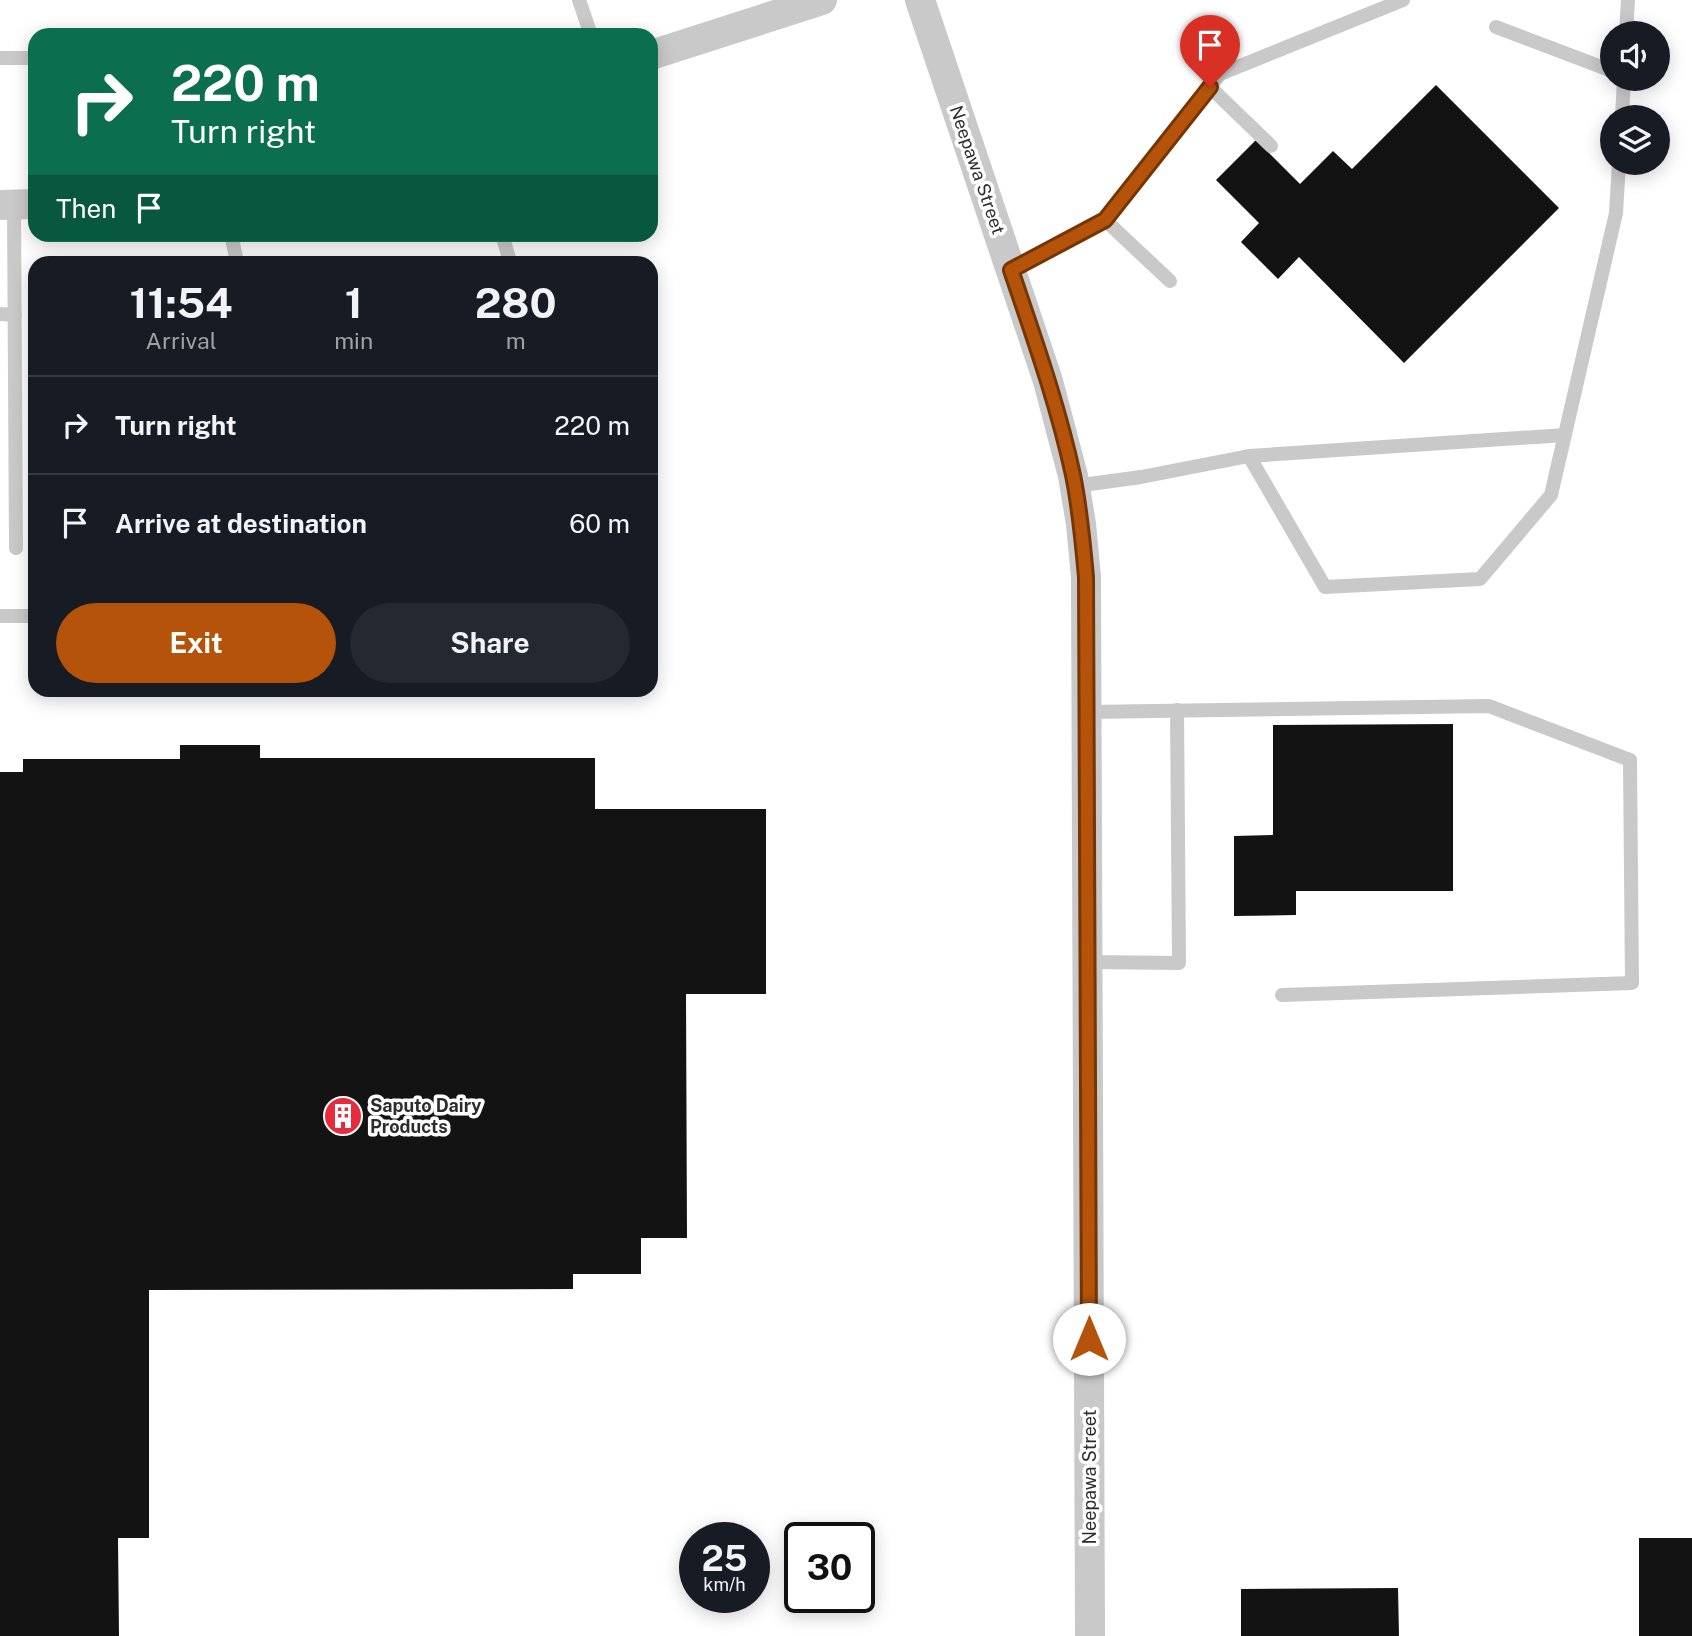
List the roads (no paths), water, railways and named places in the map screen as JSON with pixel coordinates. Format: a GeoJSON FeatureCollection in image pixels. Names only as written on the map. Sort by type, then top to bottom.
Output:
{"type":"FeatureCollection","features":[{"type":"Feature","properties":{"kind":"street"},"geometry":{"type":"LineString","coordinates":[[658,53],[822,0]]}},
{"type":"Feature","properties":{"kind":"street","name":"Neepawa Street"},"geometry":{"type":"LineString","coordinates":[[920,0],[1048,381],[1075,486],[1086,577],[1090,1636]]}},
{"type":"Feature","properties":{"kind":"lane"},"geometry":{"type":"LineString","coordinates":[[579,0],[589,28]]}},
{"type":"Feature","properties":{"kind":"lane"},"geometry":{"type":"LineString","coordinates":[[1011,270],[1105,220],[1220,75],[1404,0]]}},
{"type":"Feature","properties":{"kind":"lane"},"geometry":{"type":"LineString","coordinates":[[1627,21],[1628,0]]}},
{"type":"Feature","properties":{"kind":"lane"},"geometry":{"type":"LineString","coordinates":[[1496,27],[1600,66]]}},
{"type":"Feature","properties":{"kind":"lane"},"geometry":{"type":"LineString","coordinates":[[0,58],[28,58]]}},
{"type":"Feature","properties":{"kind":"lane"},"geometry":{"type":"LineString","coordinates":[[1210,87],[1270,146]]}},
{"type":"Feature","properties":{"kind":"lane"},"geometry":{"type":"LineString","coordinates":[[1249,456],[1325,587],[1480,579],[1551,495],[1616,213],[1618,175]]}},
{"type":"Feature","properties":{"kind":"lane"},"geometry":{"type":"LineString","coordinates":[[16,204],[7,314],[16,548]]}},
{"type":"Feature","properties":{"kind":"lane"},"geometry":{"type":"LineString","coordinates":[[1105,220],[1170,281]]}},
{"type":"Feature","properties":{"kind":"lane"},"geometry":{"type":"LineString","coordinates":[[1075,486],[1141,477],[1249,456],[1565,435]]}},
{"type":"Feature","properties":{"kind":"lane"},"geometry":{"type":"LineString","coordinates":[[0,616],[28,616]]}},
{"type":"Feature","properties":{"kind":"lane"},"geometry":{"type":"LineString","coordinates":[[1087,712],[1489,706],[1630,760],[1632,983],[1282,995]]}},
{"type":"Feature","properties":{"kind":"lane"},"geometry":{"type":"LineString","coordinates":[[1088,962],[1179,963],[1177,710]]}},
{"type":"Feature","properties":{"kind":"place","name":"Saputo Dairy Products"},"geometry":{"type":"Point","coordinates":[343,1116]}}]}
